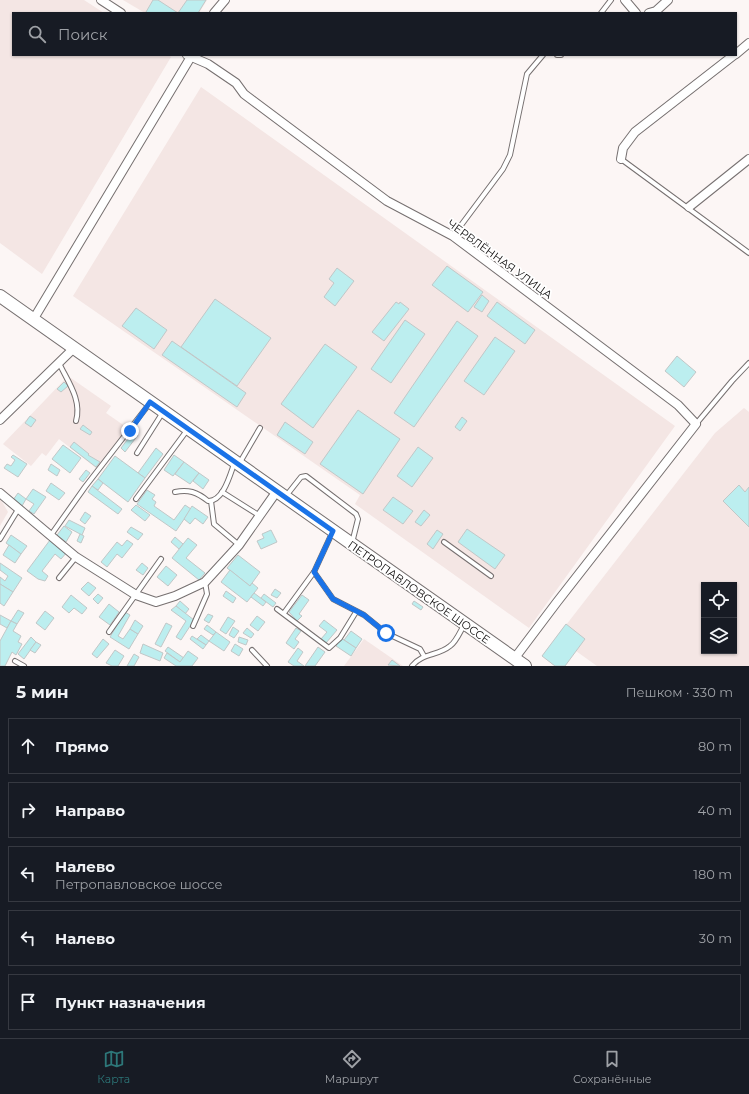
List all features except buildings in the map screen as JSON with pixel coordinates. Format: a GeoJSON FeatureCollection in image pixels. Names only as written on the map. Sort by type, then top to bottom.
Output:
{"type":"FeatureCollection","features":[{"type":"Feature","properties":{"kind":"main road","name":"ПЕТРОПАВЛОВСКОЕ ШОССЕ"},"geometry":{"type":"LineString","coordinates":[[0,296],[525,666]]}},
{"type":"Feature","properties":{"kind":"street"},"geometry":{"type":"LineString","coordinates":[[101,0],[119,12]]}},
{"type":"Feature","properties":{"kind":"street"},"geometry":{"type":"LineString","coordinates":[[215,12],[225,0]]}},
{"type":"Feature","properties":{"kind":"street"},"geometry":{"type":"LineString","coordinates":[[625,0],[635,12]]}},
{"type":"Feature","properties":{"kind":"street"},"geometry":{"type":"LineString","coordinates":[[652,12],[656,11],[668,0]]}},
{"type":"Feature","properties":{"kind":"street"},"geometry":{"type":"LineString","coordinates":[[737,52],[749,43]]}},
{"type":"Feature","properties":{"kind":"street"},"geometry":{"type":"LineString","coordinates":[[33,320],[190,56]]}},
{"type":"Feature","properties":{"kind":"street","name":"ЧЕРВЛЁННАЯ УЛИЦА"},"geometry":{"type":"LineString","coordinates":[[190,56],[208,64],[236,83],[244,94],[387,201],[453,236],[678,405],[696,424]]}},
{"type":"Feature","properties":{"kind":"street"},"geometry":{"type":"LineString","coordinates":[[621,159],[623,148],[635,132],[732,56]]}},
{"type":"Feature","properties":{"kind":"street"},"geometry":{"type":"LineString","coordinates":[[689,207],[749,159]]}},
{"type":"Feature","properties":{"kind":"street"},"geometry":{"type":"LineString","coordinates":[[0,420],[73,348]]}},
{"type":"Feature","properties":{"kind":"street"},"geometry":{"type":"LineString","coordinates":[[514,659],[556,602],[696,424]]}},
{"type":"Feature","properties":{"kind":"street"},"geometry":{"type":"LineString","coordinates":[[0,493],[76,557],[136,595],[156,602],[176,596],[205,582],[239,545],[260,516],[281,494]]}},
{"type":"Feature","properties":{"kind":"lane"},"geometry":{"type":"LineString","coordinates":[[601,12],[611,0]]}},
{"type":"Feature","properties":{"kind":"lane"},"geometry":{"type":"LineString","coordinates":[[453,236],[503,170],[510,155],[527,74],[542,56]]}},
{"type":"Feature","properties":{"kind":"lane"},"geometry":{"type":"LineString","coordinates":[[621,159],[689,207],[749,253]]}},
{"type":"Feature","properties":{"kind":"lane"},"geometry":{"type":"LineString","coordinates":[[58,363],[74,390],[79,411],[76,421]]}},
{"type":"Feature","properties":{"kind":"lane"},"geometry":{"type":"LineString","coordinates":[[696,424],[749,363]]}},
{"type":"Feature","properties":{"kind":"lane"},"geometry":{"type":"LineString","coordinates":[[51,535],[85,487],[150,402]]}},
{"type":"Feature","properties":{"kind":"lane"},"geometry":{"type":"LineString","coordinates":[[137,453],[163,411]]}},
{"type":"Feature","properties":{"kind":"lane"},"geometry":{"type":"LineString","coordinates":[[211,501],[222,492],[237,463],[260,428]]}},
{"type":"Feature","properties":{"kind":"lane"},"geometry":{"type":"LineString","coordinates":[[136,499],[188,429]]}},
{"type":"Feature","properties":{"kind":"lane"},"geometry":{"type":"LineString","coordinates":[[281,494],[301,477],[306,476],[356,514],[358,520],[352,544]]}},
{"type":"Feature","properties":{"kind":"lane"},"geometry":{"type":"LineString","coordinates":[[175,492],[186,490],[200,494],[211,501]]}},
{"type":"Feature","properties":{"kind":"lane"},"geometry":{"type":"LineString","coordinates":[[222,492],[260,516]]}},
{"type":"Feature","properties":{"kind":"lane"},"geometry":{"type":"LineString","coordinates":[[211,501],[214,524],[239,545]]}},
{"type":"Feature","properties":{"kind":"lane"},"geometry":{"type":"LineString","coordinates":[[0,539],[19,508]]}},
{"type":"Feature","properties":{"kind":"lane"},"geometry":{"type":"LineString","coordinates":[[284,613],[314,572],[333,531]]}},
{"type":"Feature","properties":{"kind":"lane"},"geometry":{"type":"LineString","coordinates":[[444,542],[491,576]]}},
{"type":"Feature","properties":{"kind":"lane"},"geometry":{"type":"LineString","coordinates":[[59,578],[76,557]]}},
{"type":"Feature","properties":{"kind":"lane"},"geometry":{"type":"LineString","coordinates":[[109,632],[161,560]]}},
{"type":"Feature","properties":{"kind":"lane"},"geometry":{"type":"LineString","coordinates":[[314,572],[333,599],[364,615],[386,633],[420,649],[424,656]]}},
{"type":"Feature","properties":{"kind":"lane"},"geometry":{"type":"LineString","coordinates":[[193,626],[207,594],[205,582]]}},
{"type":"Feature","properties":{"kind":"lane"},"geometry":{"type":"LineString","coordinates":[[277,609],[330,648],[340,638],[356,612]]}},
{"type":"Feature","properties":{"kind":"lane"},"geometry":{"type":"LineString","coordinates":[[412,666],[416,661],[424,656],[441,652],[452,646],[465,624]]}},
{"type":"Feature","properties":{"kind":"lane"},"geometry":{"type":"LineString","coordinates":[[252,650],[267,666]]}},
{"type":"Feature","properties":{"kind":"lane"},"geometry":{"type":"LineString","coordinates":[[15,660],[24,666]]}},
{"type":"Feature","properties":{"kind":"shaded area"},"geometry":{"type":"Polygon","coordinates":[[[0,0],[84,0],[102,12],[12,12],[12,56],[171,57],[42,274],[0,243],[0,0]]]}},
{"type":"Feature","properties":{"kind":"shaded area"},"geometry":{"type":"Polygon","coordinates":[[[123,0],[207,0],[200,12],[143,12],[123,0]]]}},
{"type":"Feature","properties":{"kind":"shaded area"},"geometry":{"type":"Polygon","coordinates":[[[201,87],[675,426],[529,628],[355,504],[360,495],[73,296],[201,87]]]}},
{"type":"Feature","properties":{"kind":"shaded area"},"geometry":{"type":"Polygon","coordinates":[[[68,376],[111,406],[106,413],[129,429],[96,468],[59,439],[46,456],[42,453],[31,466],[3,444],[68,376]]]}},
{"type":"Feature","properties":{"kind":"shaded area"},"geometry":{"type":"Polygon","coordinates":[[[744,408],[749,412],[749,666],[597,666],[576,651],[565,666],[555,666],[542,656],[715,433],[744,408]]]}},
{"type":"Feature","properties":{"kind":"shaded area"},"geometry":{"type":"Polygon","coordinates":[[[0,498],[8,512],[0,526],[0,498]]]}},
{"type":"Feature","properties":{"kind":"shaded area"},"geometry":{"type":"Polygon","coordinates":[[[364,639],[403,666],[344,666],[364,639]]]}},
{"type":"Feature","properties":{"kind":"route"},"geometry":{"type":"LineString","coordinates":[[130,431],[150,402],[333,531],[314,572],[333,599],[364,615],[386,633]]}}]}
